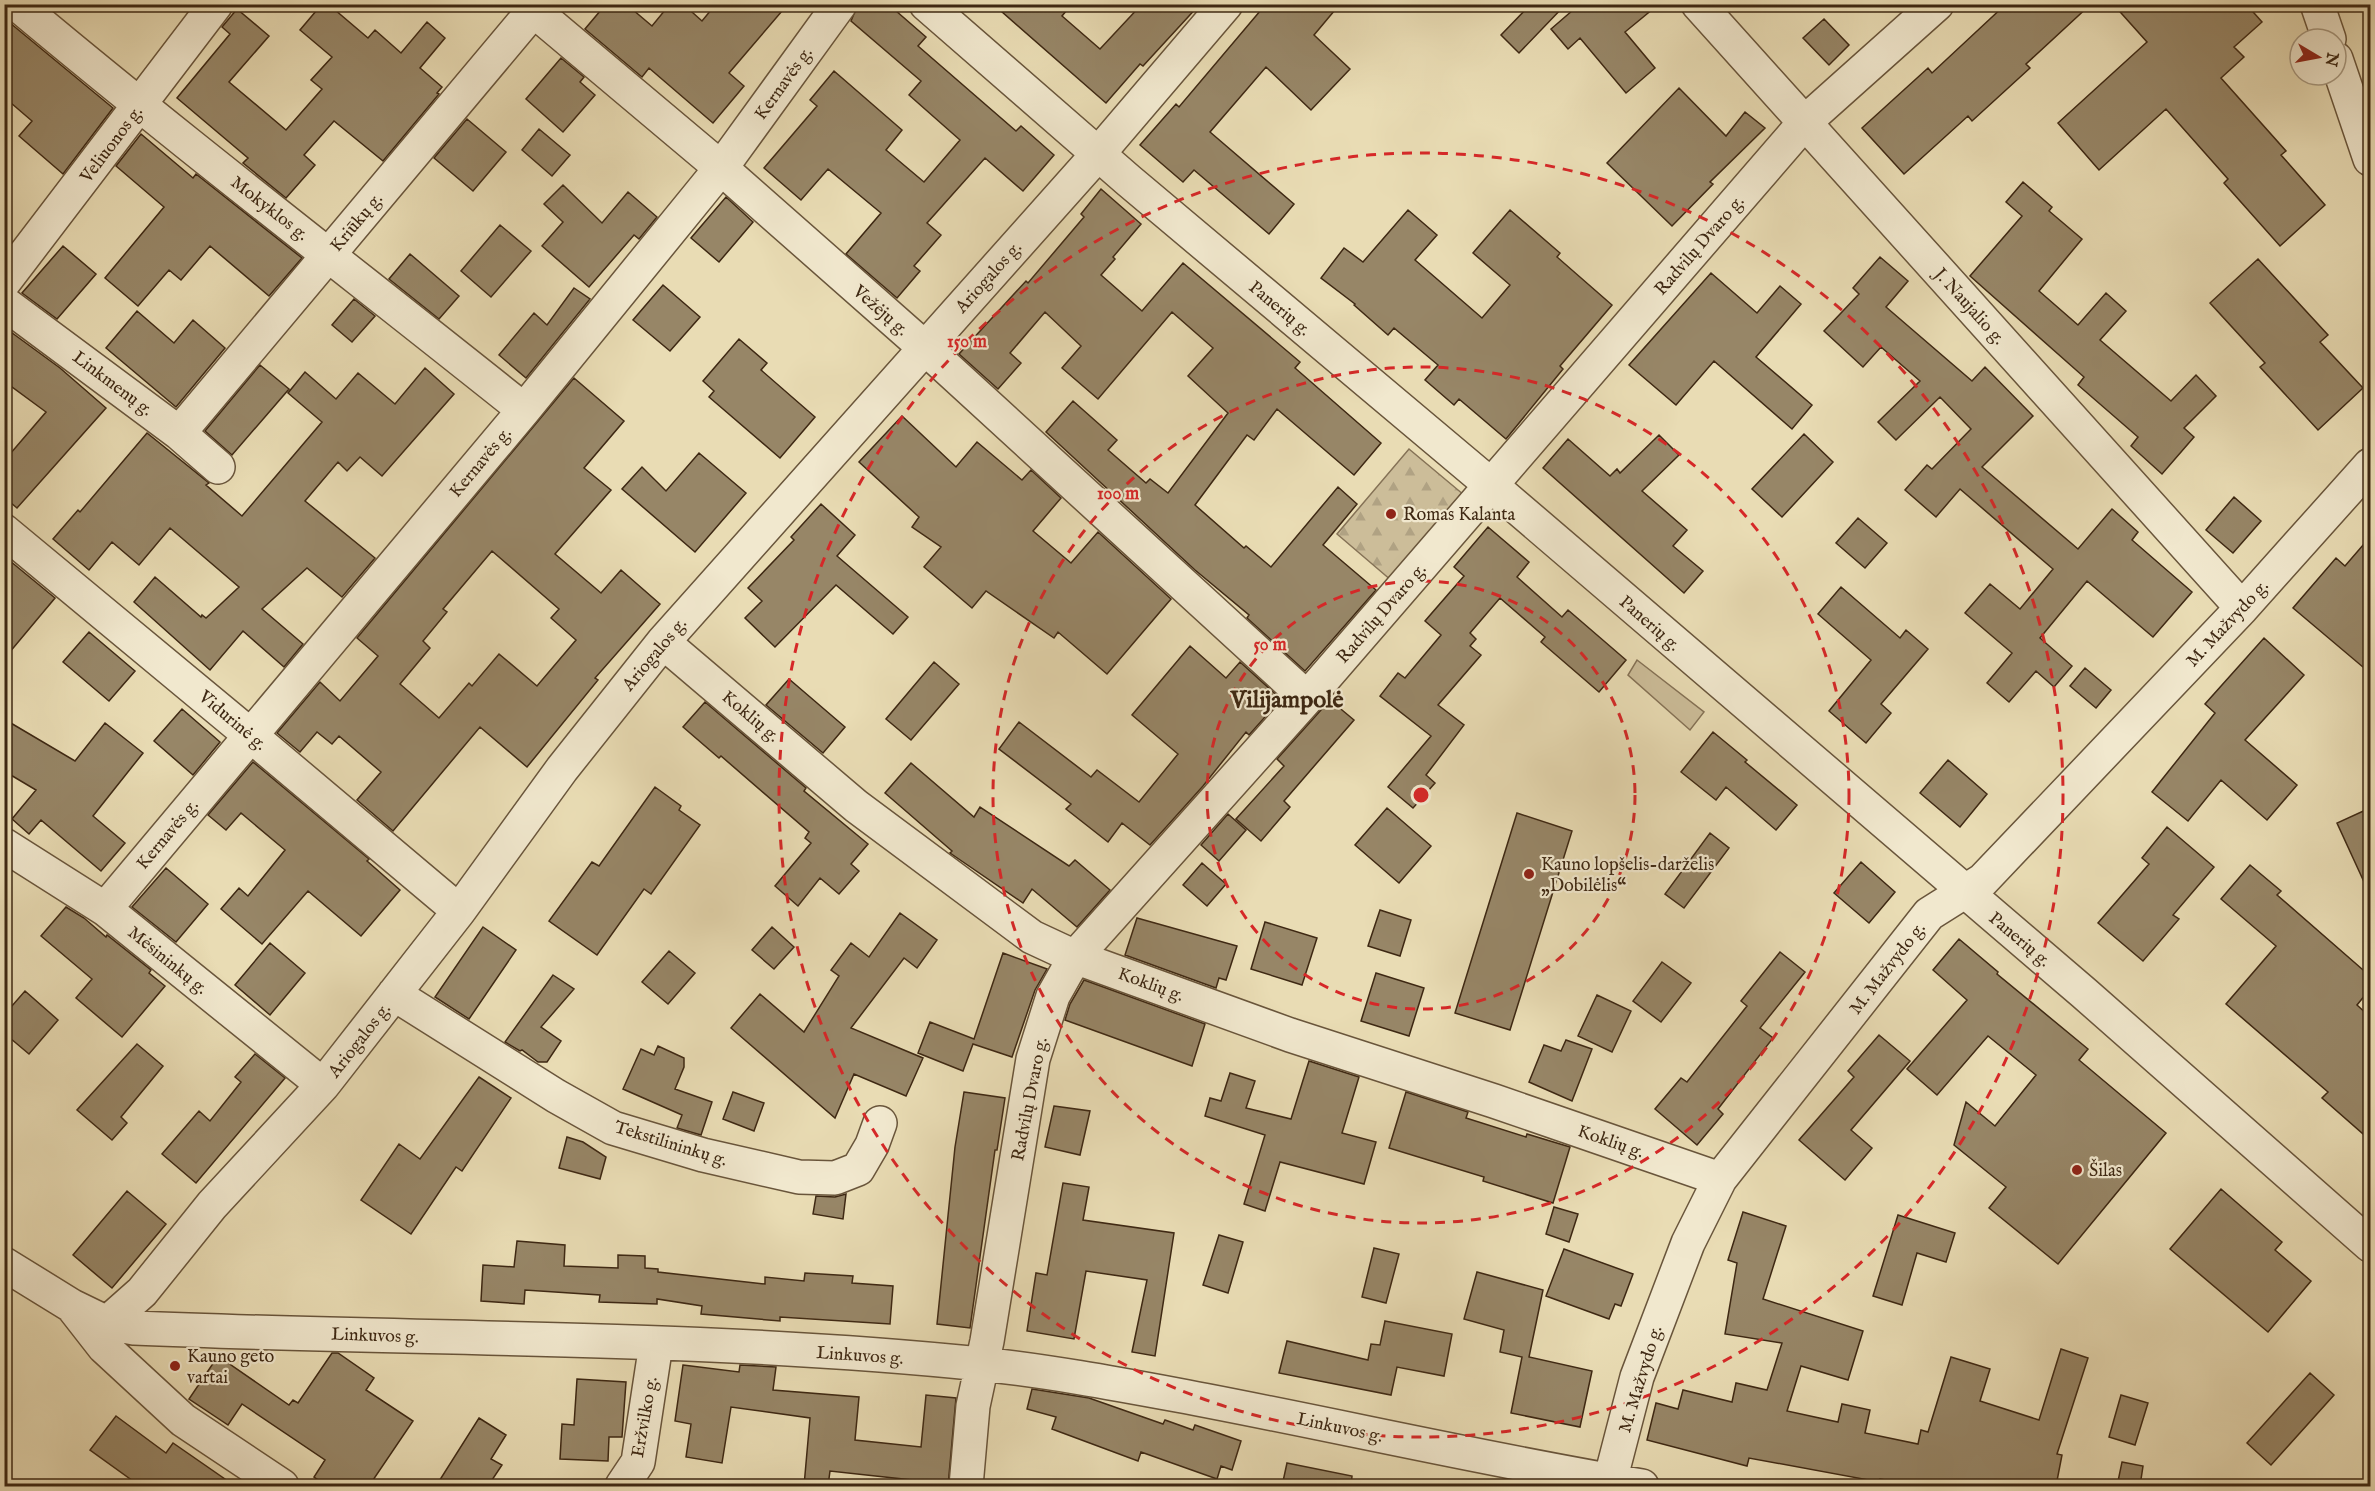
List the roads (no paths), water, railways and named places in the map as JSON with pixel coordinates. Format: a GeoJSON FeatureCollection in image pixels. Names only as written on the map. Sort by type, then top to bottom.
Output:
{"type":"FeatureCollection","features":[{"type":"Feature","properties":{"kind":"street","name":"Mokyklos g."},"geometry":{"type":"LineString","coordinates":[[17,4],[139,106],[524,410]]}},
{"type":"Feature","properties":{"kind":"street","name":"Veliuonos g."},"geometry":{"type":"LineString","coordinates":[[4,282],[216,4]]}},
{"type":"Feature","properties":{"kind":"street","name":"Kernavės g."},"geometry":{"type":"LineString","coordinates":[[105,909],[524,410],[721,168],[840,4]]}},
{"type":"Feature","properties":{"kind":"street","name":"Panerių g."},"geometry":{"type":"LineString","coordinates":[[926,4],[1098,154],[1492,486],[2159,1058],[2370,1245]]}},
{"type":"Feature","properties":{"kind":"street","name":"Ariogalos g."},"geometry":{"type":"LineString","coordinates":[[107,1323],[142,1292],[212,1205],[323,1085],[459,911],[562,769],[663,642],[1098,154],[1226,4]]}},
{"type":"Feature","properties":{"kind":"street","name":"J. Naujalio g."},"geometry":{"type":"LineString","coordinates":[[1698,4],[2242,608]]}},
{"type":"Feature","properties":{"kind":"street","name":"Radvilų Dvaro g."},"geometry":{"type":"LineString","coordinates":[[966,1486],[973,1406],[987,1341],[1033,1059],[1053,996],[1075,957],[1307,698],[1805,122],[1937,4]]}},
{"type":"Feature","properties":{"kind":"street"},"geometry":{"type":"LineString","coordinates":[[2317,4],[2325,27]]}},
{"type":"Feature","properties":{"kind":"street","name":"Vežėjų g."},"geometry":{"type":"LineString","coordinates":[[530,8],[721,168],[925,348],[1307,698]]}},
{"type":"Feature","properties":{"kind":"street","name":"Kriūkų g."},"geometry":{"type":"LineString","coordinates":[[179,433],[530,8]]}},
{"type":"Feature","properties":{"kind":"street"},"geometry":{"type":"LineString","coordinates":[[2346,87],[2370,159]]}},
{"type":"Feature","properties":{"kind":"street","name":"Linkmenų g."},"geometry":{"type":"LineString","coordinates":[[4,303],[179,433],[218,467]]}},
{"type":"Feature","properties":{"kind":"street","name":"M. Mažvydo g."},"geometry":{"type":"LineString","coordinates":[[1610,1481],[1636,1377],[1688,1244],[1720,1179],[1929,914],[1983,880],[2242,608],[2370,465]]}},
{"type":"Feature","properties":{"kind":"street","name":"Vidurinė g."},"geometry":{"type":"LineString","coordinates":[[4,531],[459,911]]}},
{"type":"Feature","properties":{"kind":"street","name":"Koklių g."},"geometry":{"type":"LineString","coordinates":[[663,642],[856,806],[1032,937],[1075,957],[1290,1035],[1494,1101],[1720,1179]]}},
{"type":"Feature","properties":{"kind":"street","name":"Mėsininkų g."},"geometry":{"type":"LineString","coordinates":[[4,845],[105,909],[323,1085]]}},
{"type":"Feature","properties":{"kind":"street","name":"Tekstilininkų g."},"geometry":{"type":"LineString","coordinates":[[394,994],[556,1096],[614,1128],[703,1155],[799,1177],[835,1178],[858,1169],[872,1145],[880,1123]]}},
{"type":"Feature","properties":{"kind":"street"},"geometry":{"type":"LineString","coordinates":[[4,1264],[72,1306],[104,1347],[183,1420],[282,1486]]}},
{"type":"Feature","properties":{"kind":"street","name":"Linkuvos g."},"geometry":{"type":"LineString","coordinates":[[72,1306],[107,1323],[134,1328],[656,1344],[820,1351],[981,1364],[1072,1376],[1268,1412],[1564,1480],[1610,1481],[1642,1486]]}},
{"type":"Feature","properties":{"kind":"street"},"geometry":{"type":"LineString","coordinates":[[146,1388],[146,1368],[161,1329]]}},
{"type":"Feature","properties":{"kind":"street","name":"Eržvilko g."},"geometry":{"type":"LineString","coordinates":[[622,1486],[638,1462],[656,1344]]}},
{"type":"Feature","properties":{"kind":"place","name":"Romas Kalanta"},"geometry":{"type":"Point","coordinates":[1391,514]}},
{"type":"Feature","properties":{"kind":"place","name":"Kauno lopšelis-darželis „Dobilėlis“"},"geometry":{"type":"Point","coordinates":[1529,874]}},
{"type":"Feature","properties":{"kind":"place","name":"Šilas"},"geometry":{"type":"Point","coordinates":[2077,1170]}},
{"type":"Feature","properties":{"kind":"place","name":"Kauno geto vartai"},"geometry":{"type":"Point","coordinates":[175,1366]}},
{"type":"Feature","properties":{"kind":"district","name":"Vilijampolė"},"geometry":{"type":"Point","coordinates":[1287,699]}}]}
